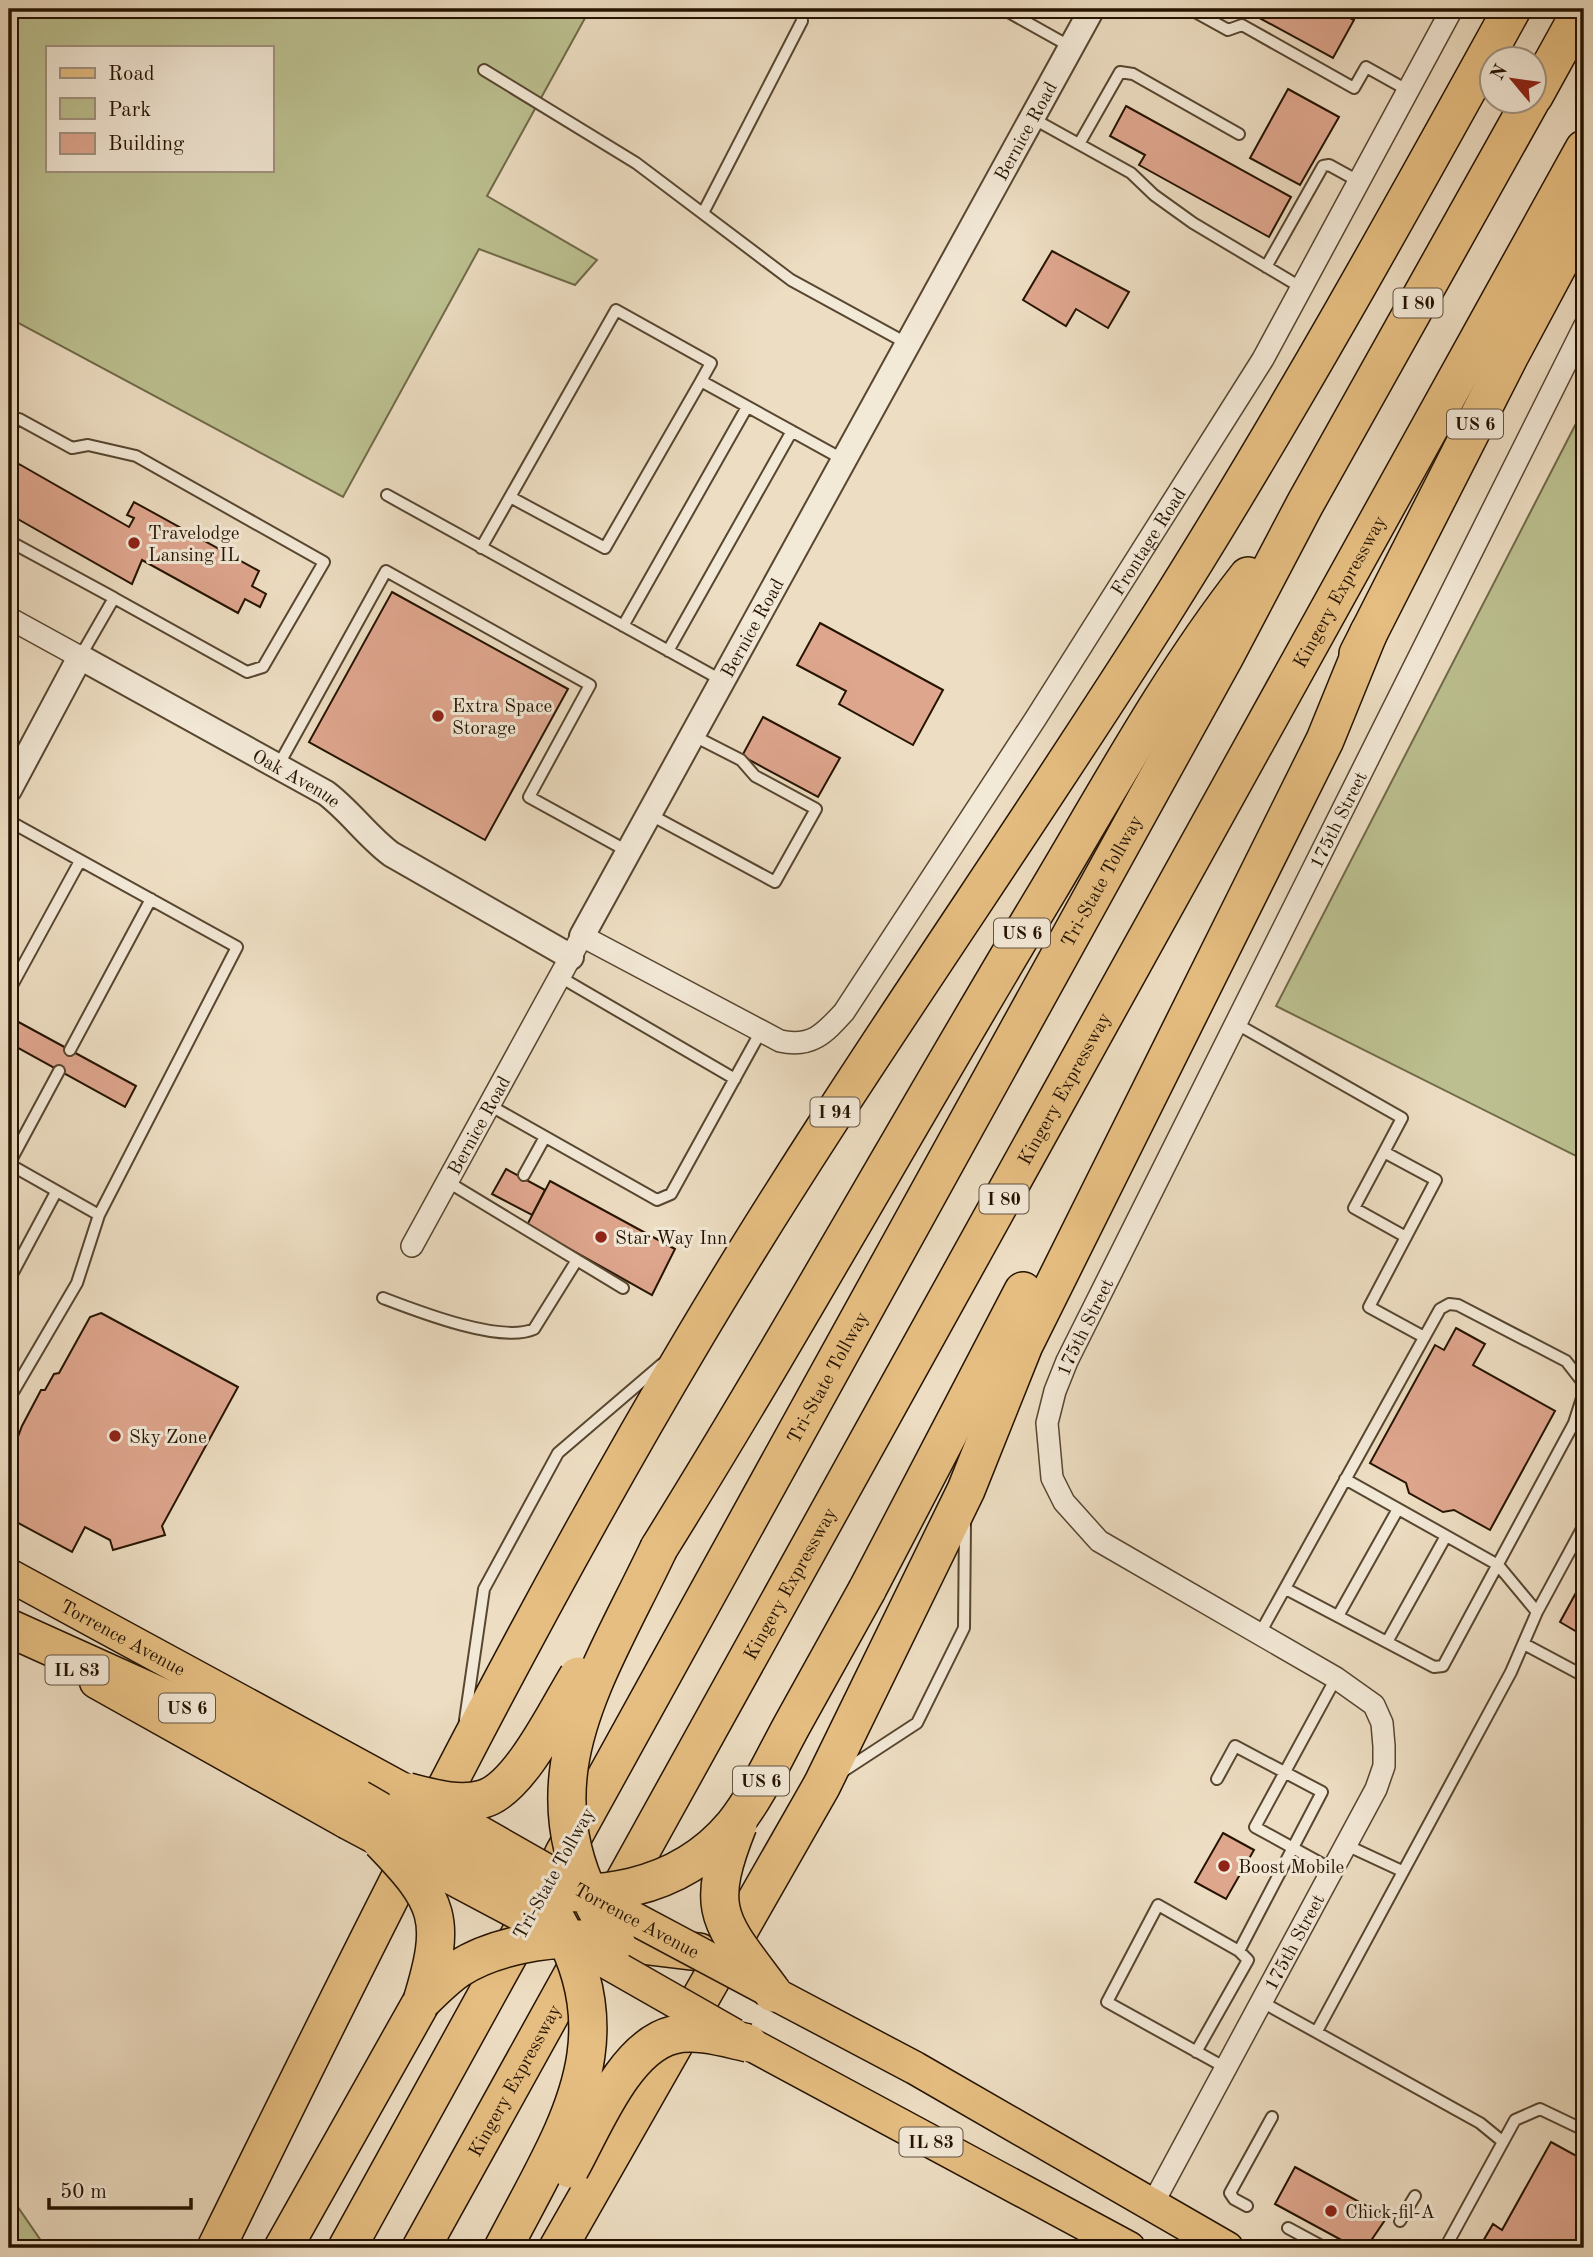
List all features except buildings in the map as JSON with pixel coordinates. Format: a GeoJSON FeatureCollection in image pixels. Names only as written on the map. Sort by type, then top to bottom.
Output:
{"type":"FeatureCollection","features":[{"type":"Feature","properties":{"kind":"highway","name":"I 94"},"geometry":{"type":"LineString","coordinates":[[216,2248],[460,1755],[591,1515],[696,1335],[801,1164],[1066,762],[1216,527],[1371,262],[1512,9]]}},
{"type":"Feature","properties":{"kind":"highway"},"geometry":{"type":"LineString","coordinates":[[1548,71],[1582,9]]}},
{"type":"Feature","properties":{"kind":"highway","name":"I 80"},"geometry":{"type":"LineString","coordinates":[[1305,504],[1522,116]]}},
{"type":"Feature","properties":{"kind":"highway","name":"Kingery Expressway"},"geometry":{"type":"LineString","coordinates":[[421,2248],[1584,149]]}},
{"type":"Feature","properties":{"kind":"highway","name":"US 6"},"geometry":{"type":"LineString","coordinates":[[9,1629],[224,1725],[486,1870],[535,1887],[588,1894],[631,1888],[674,1872],[716,1843],[744,1811],[867,1590],[1584,217]]}},
{"type":"Feature","properties":{"kind":"highway","name":"US 6"},"geometry":{"type":"LineString","coordinates":[[408,1792],[449,1800],[474,1801],[494,1795],[517,1773],[764,1379],[923,1099],[1207,629],[1305,504]]}},
{"type":"Feature","properties":{"kind":"highway","name":"Tri-State Tollway"},"geometry":{"type":"LineString","coordinates":[[347,2248],[1225,656],[1305,504]]}},
{"type":"Feature","properties":{"kind":"highway"},"geometry":{"type":"LineString","coordinates":[[558,2248],[821,1785],[966,1490],[1024,1345],[1325,740],[1369,632]]}},
{"type":"Feature","properties":{"kind":"highway"},"geometry":{"type":"LineString","coordinates":[[659,1548],[581,1712],[568,1762],[568,1822],[576,1860],[588,1894],[616,1942],[671,2000]]}},
{"type":"Feature","properties":{"kind":"highway"},"geometry":{"type":"LineString","coordinates":[[744,1811],[722,1867],[718,1906],[728,1933],[773,1993]]}},
{"type":"Feature","properties":{"kind":"highway"},"geometry":{"type":"LineString","coordinates":[[463,1820],[513,1863],[535,1887],[566,1939],[585,1996],[588,2030],[586,2070],[578,2099],[561,2138],[503,2248]]}},
{"type":"Feature","properties":{"kind":"highway"},"geometry":{"type":"LineString","coordinates":[[286,2243],[422,2001],[435,1948],[430,1898],[414,1874],[381,1841]]}},
{"type":"Feature","properties":{"kind":"highway"},"geometry":{"type":"LineString","coordinates":[[422,2001],[447,1977],[472,1962],[506,1950],[566,1939],[699,1952]]}},
{"type":"Feature","properties":{"kind":"highway"},"geometry":{"type":"LineString","coordinates":[[524,2248],[634,2059],[673,2035],[702,2034],[748,2043]]}},
{"type":"Feature","properties":{"kind":"main road","name":"Torrence Avenue"},"geometry":{"type":"LineString","coordinates":[[9,1575],[359,1798],[381,1841],[566,1939],[748,2043],[1129,2248]]}},
{"type":"Feature","properties":{"kind":"main road","name":"Torrence Avenue"},"geometry":{"type":"LineString","coordinates":[[359,1798],[408,1792],[463,1820],[588,1894],[915,2068],[1227,2248]]}},
{"type":"Feature","properties":{"kind":"street","name":"Bernice Road"},"geometry":{"type":"LineString","coordinates":[[412,1246],[1092,9]]}},
{"type":"Feature","properties":{"kind":"street","name":"Frontage Road"},"geometry":{"type":"LineString","coordinates":[[803,1044],[823,1035],[851,1000],[1036,718],[1263,359],[1452,9]]}},
{"type":"Feature","properties":{"kind":"street","name":"175th Street"},"geometry":{"type":"LineString","coordinates":[[1152,2205],[1376,1789],[1384,1766],[1382,1723],[1374,1705],[1336,1678],[1099,1541],[1064,1502],[1052,1478],[1047,1423],[1066,1361],[1584,327]]}},
{"type":"Feature","properties":{"kind":"street","name":"Oak Avenue"},"geometry":{"type":"LineString","coordinates":[[9,618],[278,766],[345,807],[368,836],[391,854],[571,956],[779,1041],[803,1044]]}},
{"type":"Feature","properties":{"kind":"street"},"geometry":{"type":"LineString","coordinates":[[9,790],[80,657]]}},
{"type":"Feature","properties":{"kind":"lane"},"geometry":{"type":"LineString","coordinates":[[703,213],[802,21],[801,9]]}},
{"type":"Feature","properties":{"kind":"lane"},"geometry":{"type":"LineString","coordinates":[[1003,9],[1071,47]]}},
{"type":"Feature","properties":{"kind":"lane"},"geometry":{"type":"LineString","coordinates":[[1190,9],[1227,30],[1242,25],[1354,88],[1366,67],[1409,91]]}},
{"type":"Feature","properties":{"kind":"lane"},"geometry":{"type":"LineString","coordinates":[[484,70],[636,163],[791,280],[908,344]]}},
{"type":"Feature","properties":{"kind":"lane"},"geometry":{"type":"LineString","coordinates":[[1079,144],[1120,72],[1133,74],[1239,134]]}},
{"type":"Feature","properties":{"kind":"lane"},"geometry":{"type":"LineString","coordinates":[[1032,118],[1131,173],[1154,195],[1193,223],[1302,288]]}},
{"type":"Feature","properties":{"kind":"lane"},"geometry":{"type":"LineString","coordinates":[[1266,267],[1323,166],[1329,165],[1360,182]]}},
{"type":"Feature","properties":{"kind":"lane"},"geometry":{"type":"LineString","coordinates":[[481,548],[616,310],[711,363],[605,548],[510,497]]}},
{"type":"Feature","properties":{"kind":"lane"},"geometry":{"type":"LineString","coordinates":[[701,381],[844,460]]}},
{"type":"Feature","properties":{"kind":"lane"},"geometry":{"type":"LineString","coordinates":[[624,626],[747,407]]}},
{"type":"Feature","properties":{"kind":"lane"},"geometry":{"type":"LineString","coordinates":[[9,425],[19,419],[72,448],[88,445],[136,456],[324,562],[263,667],[247,672],[9,541]]}},
{"type":"Feature","properties":{"kind":"lane"},"geometry":{"type":"LineString","coordinates":[[668,651],[792,432]]}},
{"type":"Feature","properties":{"kind":"lane"},"geometry":{"type":"LineString","coordinates":[[387,495],[723,681]]}},
{"type":"Feature","properties":{"kind":"lane"},"geometry":{"type":"LineString","coordinates":[[278,766],[386,572],[590,685],[529,797],[629,852]]}},
{"type":"Feature","properties":{"kind":"lane"},"geometry":{"type":"LineString","coordinates":[[80,657],[114,598]]}},
{"type":"Feature","properties":{"kind":"lane"},"geometry":{"type":"LineString","coordinates":[[649,814],[775,882],[816,809],[755,776],[741,760],[692,735]]}},
{"type":"Feature","properties":{"kind":"lane"},"geometry":{"type":"LineString","coordinates":[[9,821],[237,947],[99,1215],[77,1283],[9,1399]]}},
{"type":"Feature","properties":{"kind":"lane"},"geometry":{"type":"LineString","coordinates":[[9,991],[80,860]]}},
{"type":"Feature","properties":{"kind":"lane"},"geometry":{"type":"LineString","coordinates":[[70,1050],[151,899]]}},
{"type":"Feature","properties":{"kind":"lane"},"geometry":{"type":"LineString","coordinates":[[571,956],[735,1079]]}},
{"type":"Feature","properties":{"kind":"lane"},"geometry":{"type":"LineString","coordinates":[[1235,1023],[1402,1118],[1354,1208],[1406,1237]]}},
{"type":"Feature","properties":{"kind":"lane"},"geometry":{"type":"LineString","coordinates":[[489,1105],[657,1200],[671,1194],[760,1033]]}},
{"type":"Feature","properties":{"kind":"lane"},"geometry":{"type":"LineString","coordinates":[[59,1071],[9,1164],[99,1215]]}},
{"type":"Feature","properties":{"kind":"lane"},"geometry":{"type":"LineString","coordinates":[[524,1175],[545,1137]]}},
{"type":"Feature","properties":{"kind":"lane"},"geometry":{"type":"LineString","coordinates":[[1384,1152],[1436,1180],[1369,1307],[1424,1337]]}},
{"type":"Feature","properties":{"kind":"lane"},"geometry":{"type":"LineString","coordinates":[[448,1182],[623,1288]]}},
{"type":"Feature","properties":{"kind":"lane"},"geometry":{"type":"LineString","coordinates":[[9,1280],[56,1192]]}},
{"type":"Feature","properties":{"kind":"lane"},"geometry":{"type":"LineString","coordinates":[[502,1215],[508,1203]]}},
{"type":"Feature","properties":{"kind":"lane"},"geometry":{"type":"LineString","coordinates":[[383,1298],[447,1322],[523,1335],[534,1329],[577,1260]]}},
{"type":"Feature","properties":{"kind":"lane"},"geometry":{"type":"LineString","coordinates":[[1259,1635],[1440,1310],[1449,1304],[1458,1305],[1566,1361],[1584,1384]]}},
{"type":"Feature","properties":{"kind":"lane"},"geometry":{"type":"LineString","coordinates":[[460,1755],[484,1589],[558,1453],[696,1335]]}},
{"type":"Feature","properties":{"kind":"lane"},"geometry":{"type":"LineString","coordinates":[[1286,1589],[1434,1667],[1443,1666],[1574,1423],[1584,1392]]}},
{"type":"Feature","properties":{"kind":"lane"},"geometry":{"type":"LineString","coordinates":[[1345,1479],[1497,1565],[1537,1612]]}},
{"type":"Feature","properties":{"kind":"lane"},"geometry":{"type":"LineString","coordinates":[[821,1785],[918,1723],[964,1628],[966,1490]]}},
{"type":"Feature","properties":{"kind":"lane"},"geometry":{"type":"LineString","coordinates":[[1338,1616],[1398,1509]]}},
{"type":"Feature","properties":{"kind":"lane"},"geometry":{"type":"LineString","coordinates":[[1317,2031],[1584,1525]]}},
{"type":"Feature","properties":{"kind":"lane"},"geometry":{"type":"LineString","coordinates":[[1387,1642],[1446,1536]]}},
{"type":"Feature","properties":{"kind":"lane"},"geometry":{"type":"LineString","coordinates":[[1524,1643],[1584,1676]]}},
{"type":"Feature","properties":{"kind":"lane"},"geometry":{"type":"LineString","coordinates":[[1333,1870],[1255,1826],[1336,1678]]}},
{"type":"Feature","properties":{"kind":"lane"},"geometry":{"type":"LineString","coordinates":[[1217,1779],[1235,1746],[1322,1792],[1239,1951]]}},
{"type":"Feature","properties":{"kind":"lane"},"geometry":{"type":"LineString","coordinates":[[1346,1845],[1402,1871]]}},
{"type":"Feature","properties":{"kind":"lane"},"geometry":{"type":"LineString","coordinates":[[1196,2052],[1248,1960],[1239,1951],[1157,1905],[1107,2002],[1196,2052],[1226,2068]]}},
{"type":"Feature","properties":{"kind":"lane"},"geometry":{"type":"LineString","coordinates":[[1262,2002],[1480,2123],[1502,2141]]}},
{"type":"Feature","properties":{"kind":"lane"},"geometry":{"type":"LineString","coordinates":[[1445,2248],[1515,2120],[1540,2109],[1584,2130]]}},
{"type":"Feature","properties":{"kind":"lane"},"geometry":{"type":"LineString","coordinates":[[1247,2206],[1234,2199],[1230,2193],[1272,2117]]}},
{"type":"Feature","properties":{"kind":"lane"},"geometry":{"type":"LineString","coordinates":[[1400,2221],[1415,2196]]}},
{"type":"Feature","properties":{"kind":"lane"},"geometry":{"type":"LineString","coordinates":[[1288,2228],[1325,2248]]}},
{"type":"Feature","properties":{"kind":"green space"},"geometry":{"type":"Polygon","coordinates":[[[9,9],[590,9],[487,196],[597,260],[575,285],[479,249],[343,497],[9,318],[9,9]]]}},
{"type":"Feature","properties":{"kind":"green space"},"geometry":{"type":"Polygon","coordinates":[[[1584,408],[1584,1160],[1276,1006],[1584,408]]]}},
{"type":"Feature","properties":{"kind":"green space"},"geometry":{"type":"Polygon","coordinates":[[[9,2194],[46,2248],[9,2248],[9,2194]]]}},
{"type":"Feature","properties":{"kind":"place","name":"Travelodge Lansing IL"},"geometry":{"type":"Point","coordinates":[134,543]}},
{"type":"Feature","properties":{"kind":"place","name":"Extra Space Storage"},"geometry":{"type":"Point","coordinates":[438,716]}},
{"type":"Feature","properties":{"kind":"place","name":"Star Way Inn"},"geometry":{"type":"Point","coordinates":[601,1237]}},
{"type":"Feature","properties":{"kind":"place","name":"Sky Zone"},"geometry":{"type":"Point","coordinates":[115,1436]}},
{"type":"Feature","properties":{"kind":"place","name":"Boost Mobile"},"geometry":{"type":"Point","coordinates":[1224,1866]}},
{"type":"Feature","properties":{"kind":"place","name":"Chick-fil-A"},"geometry":{"type":"Point","coordinates":[1331,2211]}}]}
